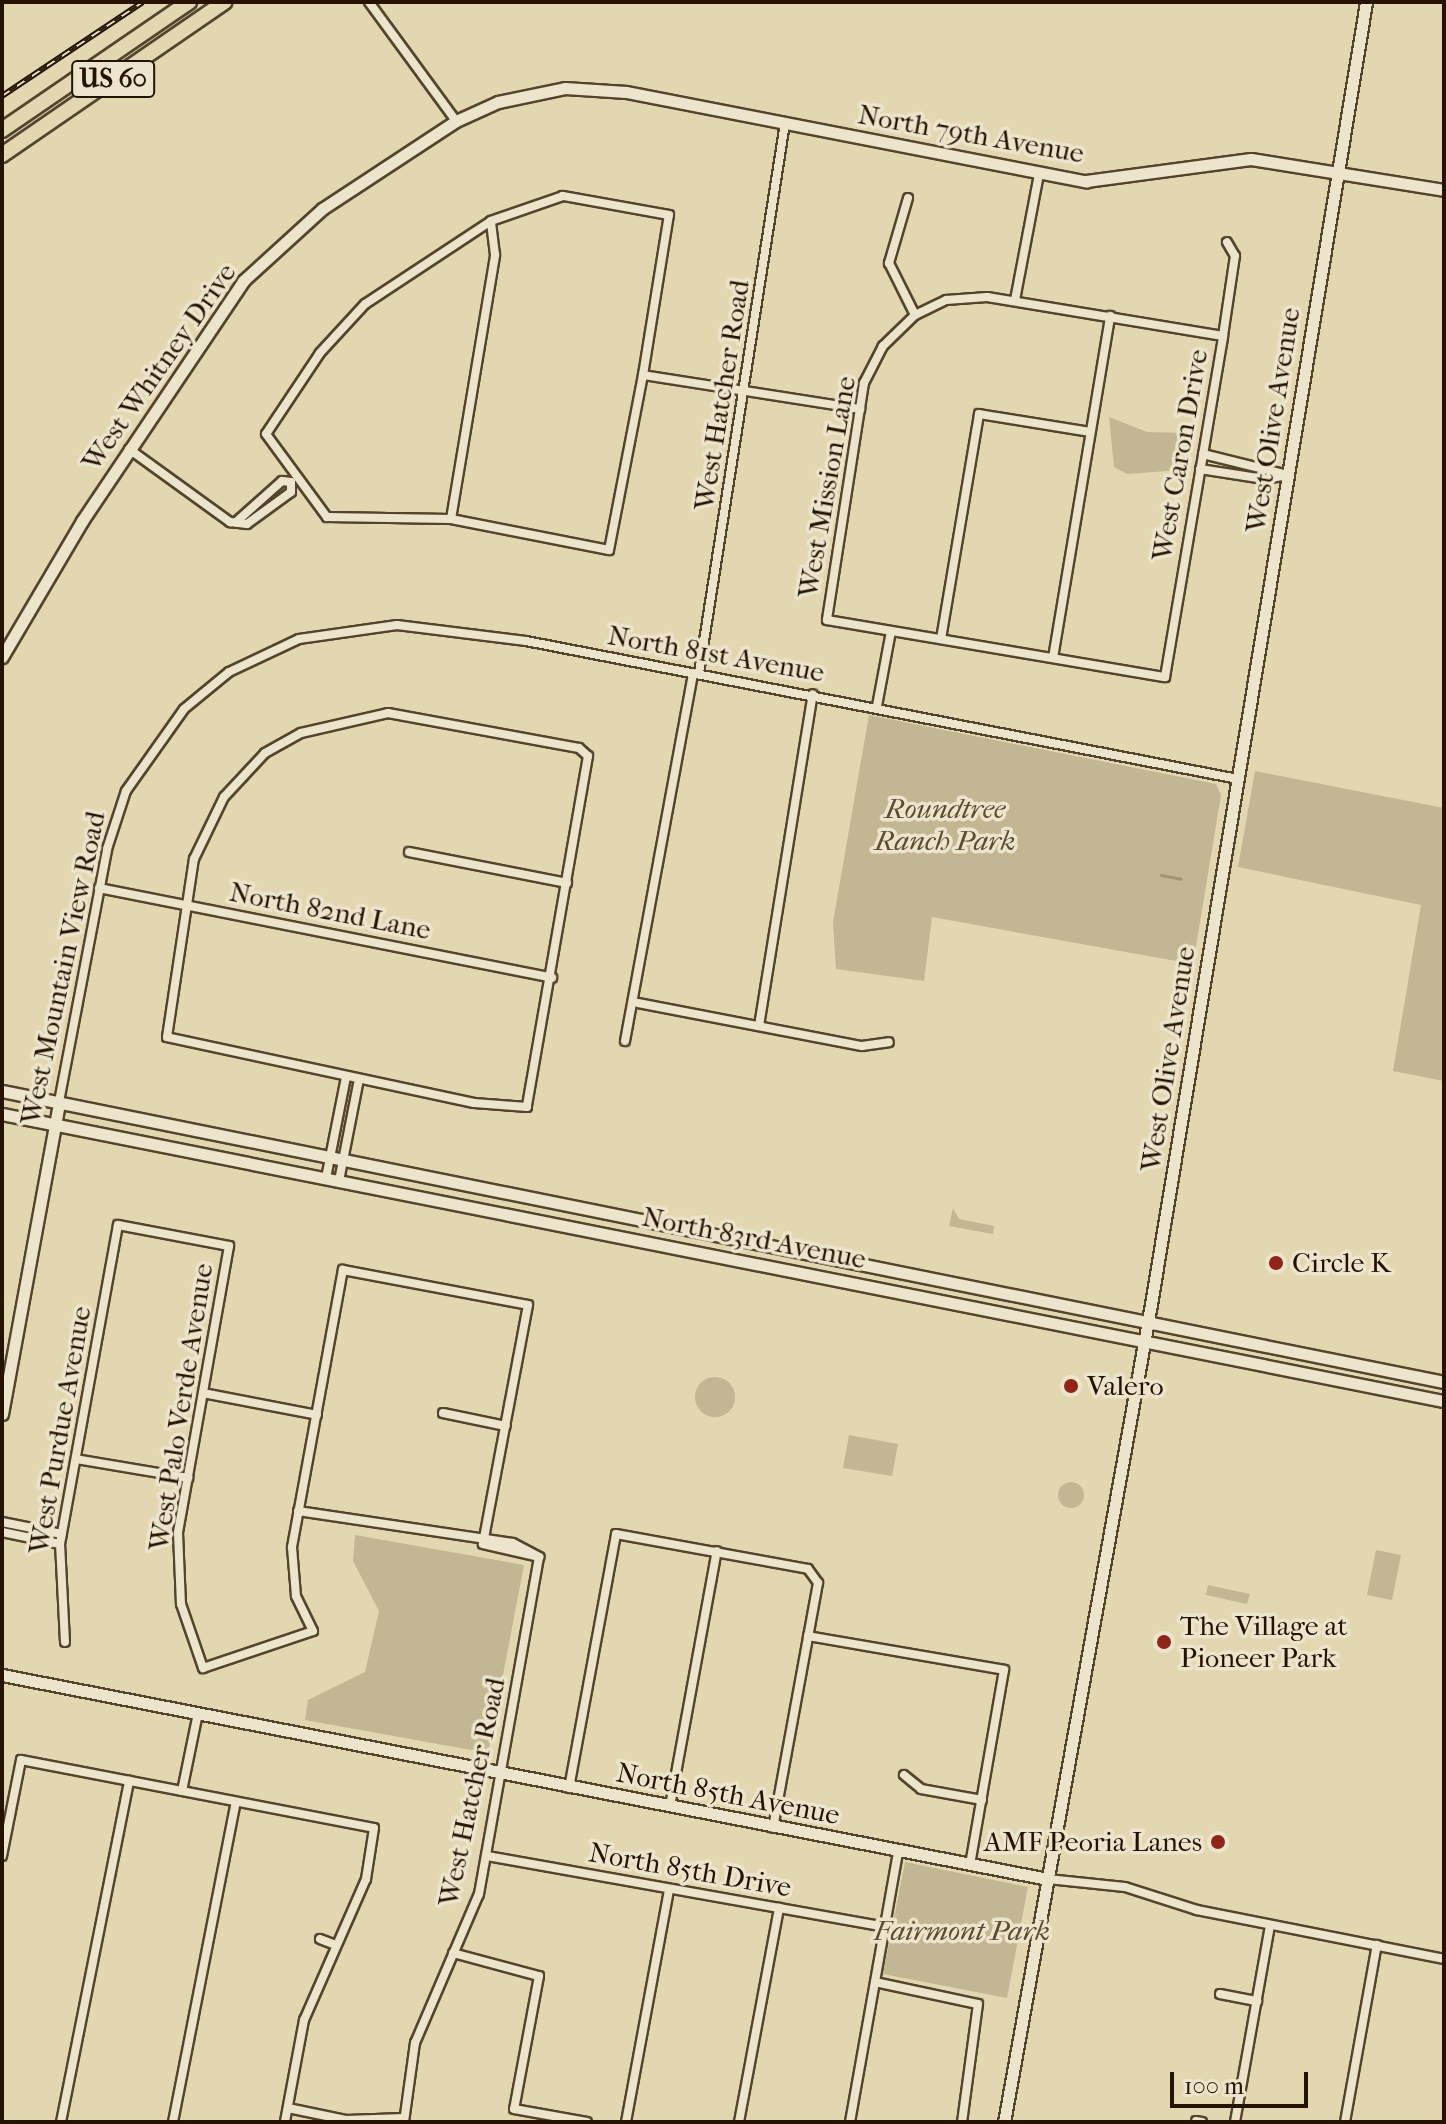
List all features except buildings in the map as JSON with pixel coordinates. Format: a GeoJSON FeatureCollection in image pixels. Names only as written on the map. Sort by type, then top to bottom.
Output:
{"type":"FeatureCollection","features":[{"type":"Feature","properties":{"kind":"highway","name":"US 60"},"geometry":{"type":"LineString","coordinates":[[2,130],[189,2]]}},
{"type":"Feature","properties":{"kind":"highway","name":"US 60"},"geometry":{"type":"LineString","coordinates":[[2,155],[225,2]]}},
{"type":"Feature","properties":{"kind":"main road","name":"West Olive Avenue"},"geometry":{"type":"LineString","coordinates":[[1004,2122],[1148,1323],[1366,2]]}},
{"type":"Feature","properties":{"kind":"main road","name":"West Whitney Drive"},"geometry":{"type":"LineString","coordinates":[[2,657],[129,449],[217,316],[271,252],[322,209],[456,121],[537,92]]}},
{"type":"Feature","properties":{"kind":"main road","name":"North 79th Avenue"},"geometry":{"type":"LineString","coordinates":[[537,92],[626,92],[1039,174],[1126,180],[1251,159],[1444,190]]}},
{"type":"Feature","properties":{"kind":"main road","name":"North 83rd Avenue"},"geometry":{"type":"LineString","coordinates":[[2,1091],[58,1108],[1441,1382]]}},
{"type":"Feature","properties":{"kind":"main road","name":"West Mountain View Road"},"geometry":{"type":"LineString","coordinates":[[2,1414],[58,1108]]}},
{"type":"Feature","properties":{"kind":"main road","name":"North 83rd Avenue"},"geometry":{"type":"LineString","coordinates":[[2,1114],[1440,1400]]}},
{"type":"Feature","properties":{"kind":"main road"},"geometry":{"type":"LineString","coordinates":[[906,1293],[909,1276]]}},
{"type":"Feature","properties":{"kind":"main road"},"geometry":{"type":"LineString","coordinates":[[1440,1400],[1441,1382]]}},
{"type":"Feature","properties":{"kind":"main road","name":"North 85th Avenue"},"geometry":{"type":"LineString","coordinates":[[2,1675],[773,1828],[1048,1879]]}},
{"type":"Feature","properties":{"kind":"street"},"geometry":{"type":"LineString","coordinates":[[369,2],[456,121]]}},
{"type":"Feature","properties":{"kind":"street","name":"West Hatcher Road"},"geometry":{"type":"LineString","coordinates":[[625,1041],[638,1003],[696,673],[785,123]]}},
{"type":"Feature","properties":{"kind":"street"},"geometry":{"type":"LineString","coordinates":[[1015,300],[1039,174]]}},
{"type":"Feature","properties":{"kind":"street"},"geometry":{"type":"LineString","coordinates":[[563,196],[669,215],[643,375],[609,550],[451,519],[327,517],[294,480],[266,434],[320,353],[365,304],[491,221],[563,196]]}},
{"type":"Feature","properties":{"kind":"street"},"geometry":{"type":"LineString","coordinates":[[908,198],[889,263],[915,315],[956,298],[1015,300],[1223,336]]}},
{"type":"Feature","properties":{"kind":"street"},"geometry":{"type":"LineString","coordinates":[[451,519],[495,255],[491,221]]}},
{"type":"Feature","properties":{"kind":"street","name":"West Caron Drive"},"geometry":{"type":"LineString","coordinates":[[1053,658],[1165,677],[1235,256],[1227,242]]}},
{"type":"Feature","properties":{"kind":"street","name":"West Mission Lane"},"geometry":{"type":"LineString","coordinates":[[891,631],[827,620],[860,409],[873,361],[915,315]]}},
{"type":"Feature","properties":{"kind":"street"},"geometry":{"type":"LineString","coordinates":[[877,706],[891,631],[1053,658],[1110,316]]}},
{"type":"Feature","properties":{"kind":"street"},"geometry":{"type":"LineString","coordinates":[[643,375],[860,409]]}},
{"type":"Feature","properties":{"kind":"street"},"geometry":{"type":"LineString","coordinates":[[941,639],[979,414],[1090,432]]}},
{"type":"Feature","properties":{"kind":"street"},"geometry":{"type":"LineString","coordinates":[[129,449],[236,522]]}},
{"type":"Feature","properties":{"kind":"street"},"geometry":{"type":"LineString","coordinates":[[1203,454],[1289,475]]}},
{"type":"Feature","properties":{"kind":"street"},"geometry":{"type":"LineString","coordinates":[[1200,469],[1264,479],[1289,475]]}},
{"type":"Feature","properties":{"kind":"street"},"geometry":{"type":"LineString","coordinates":[[236,522],[267,510],[291,492],[294,480]]}},
{"type":"Feature","properties":{"kind":"street"},"geometry":{"type":"LineString","coordinates":[[236,522],[282,481],[294,480]]}},
{"type":"Feature","properties":{"kind":"street","name":"North 81st Avenue"},"geometry":{"type":"LineString","coordinates":[[198,697],[277,647],[372,625],[526,641],[877,706],[1238,779]]}},
{"type":"Feature","properties":{"kind":"street"},"geometry":{"type":"LineString","coordinates":[[759,1026],[813,694]]}},
{"type":"Feature","properties":{"kind":"street","name":"West Mountain View Road"},"geometry":{"type":"LineString","coordinates":[[58,1108],[99,888],[126,791],[154,743],[198,697]]}},
{"type":"Feature","properties":{"kind":"street"},"geometry":{"type":"LineString","coordinates":[[388,713],[585,751],[531,1102],[521,1109],[346,1077],[167,1037],[186,905],[201,838],[248,770],[301,733],[388,713]]}},
{"type":"Feature","properties":{"kind":"street"},"geometry":{"type":"LineString","coordinates":[[409,852],[567,883]]}},
{"type":"Feature","properties":{"kind":"street","name":"North 82nd Lane"},"geometry":{"type":"LineString","coordinates":[[99,888],[552,978]]}},
{"type":"Feature","properties":{"kind":"street"},"geometry":{"type":"LineString","coordinates":[[638,1003],[862,1046],[889,1042]]}},
{"type":"Feature","properties":{"kind":"street"},"geometry":{"type":"LineString","coordinates":[[326,1178],[346,1077]]}},
{"type":"Feature","properties":{"kind":"street"},"geometry":{"type":"LineString","coordinates":[[339,1181],[359,1079]]}},
{"type":"Feature","properties":{"kind":"street","name":"West Palo Verde Avenue"},"geometry":{"type":"LineString","coordinates":[[118,1225],[229,1246],[188,1478],[177,1563],[203,1668],[313,1631],[292,1579],[298,1511]]}},
{"type":"Feature","properties":{"kind":"street","name":"West Purdue Avenue"},"geometry":{"type":"LineString","coordinates":[[65,1642],[60,1544],[118,1225]]}},
{"type":"Feature","properties":{"kind":"street"},"geometry":{"type":"LineString","coordinates":[[343,1270],[528,1305],[506,1426],[483,1544],[298,1511],[343,1270]]}},
{"type":"Feature","properties":{"kind":"street"},"geometry":{"type":"LineString","coordinates":[[203,1393],[317,1415]]}},
{"type":"Feature","properties":{"kind":"street"},"geometry":{"type":"LineString","coordinates":[[443,1413],[506,1426]]}},
{"type":"Feature","properties":{"kind":"street"},"geometry":{"type":"LineString","coordinates":[[76,1459],[188,1478]]}},
{"type":"Feature","properties":{"kind":"street"},"geometry":{"type":"LineString","coordinates":[[2,1522],[62,1534]]}},
{"type":"Feature","properties":{"kind":"street"},"geometry":{"type":"LineString","coordinates":[[2,1532],[60,1544]]}},
{"type":"Feature","properties":{"kind":"street"},"geometry":{"type":"LineString","coordinates":[[569,1788],[616,1534],[717,1551],[817,1573],[773,1828]]}},
{"type":"Feature","properties":{"kind":"street","name":"West Hatcher Road"},"geometry":{"type":"LineString","coordinates":[[404,2120],[415,2043],[453,1953],[487,1856],[539,1557],[526,1546],[483,1544]]}},
{"type":"Feature","properties":{"kind":"street"},"geometry":{"type":"LineString","coordinates":[[670,1806],[717,1551]]}},
{"type":"Feature","properties":{"kind":"street"},"geometry":{"type":"LineString","coordinates":[[808,1636],[1004,1670],[970,1865]]}},
{"type":"Feature","properties":{"kind":"street"},"geometry":{"type":"LineString","coordinates":[[182,1791],[198,1713]]}},
{"type":"Feature","properties":{"kind":"street"},"geometry":{"type":"LineString","coordinates":[[2,1856],[21,1760],[374,1828],[366,1879],[333,1944],[304,2020],[285,2122]]}},
{"type":"Feature","properties":{"kind":"street"},"geometry":{"type":"LineString","coordinates":[[904,1775],[921,1789],[982,1800]]}},
{"type":"Feature","properties":{"kind":"street"},"geometry":{"type":"LineString","coordinates":[[61,2122],[129,1781]]}},
{"type":"Feature","properties":{"kind":"street"},"geometry":{"type":"LineString","coordinates":[[173,2122],[236,1802]]}},
{"type":"Feature","properties":{"kind":"street"},"geometry":{"type":"LineString","coordinates":[[850,2122],[898,1852]]}},
{"type":"Feature","properties":{"kind":"street","name":"North 85th Drive"},"geometry":{"type":"LineString","coordinates":[[487,1856],[885,1927]]}},
{"type":"Feature","properties":{"kind":"street","name":"North 85th Avenue"},"geometry":{"type":"LineString","coordinates":[[1048,1879],[1125,1887],[1270,1925],[1444,1959]]}},
{"type":"Feature","properties":{"kind":"street"},"geometry":{"type":"LineString","coordinates":[[626,2122],[669,1889]]}},
{"type":"Feature","properties":{"kind":"street"},"geometry":{"type":"LineString","coordinates":[[739,2122],[779,1908]]}},
{"type":"Feature","properties":{"kind":"street"},"geometry":{"type":"LineString","coordinates":[[1235,2122],[1270,1925]]}},
{"type":"Feature","properties":{"kind":"street"},"geometry":{"type":"LineString","coordinates":[[320,1939],[333,1944]]}},
{"type":"Feature","properties":{"kind":"street"},"geometry":{"type":"LineString","coordinates":[[1345,2122],[1377,1945]]}},
{"type":"Feature","properties":{"kind":"street"},"geometry":{"type":"LineString","coordinates":[[453,1953],[539,1976],[514,2109],[587,2122]]}},
{"type":"Feature","properties":{"kind":"street"},"geometry":{"type":"LineString","coordinates":[[875,1982],[978,2004],[962,2122]]}},
{"type":"Feature","properties":{"kind":"street"},"geometry":{"type":"LineString","coordinates":[[1220,1994],[1257,2001]]}},
{"type":"Feature","properties":{"kind":"street"},"geometry":{"type":"LineString","coordinates":[[288,2108],[346,2120],[404,2120]]}},
{"type":"Feature","properties":{"kind":"green space"},"geometry":{"type":"Polygon","coordinates":[[[1109,417],[1147,432],[1184,433],[1189,444],[1180,470],[1127,474],[1114,467],[1109,417]]]}},
{"type":"Feature","properties":{"kind":"green space","name":"Roundtree Ranch Park"},"geometry":{"type":"Polygon","coordinates":[[[869,715],[1216,784],[1221,795],[1193,964],[932,917],[924,981],[836,969],[833,922],[869,715]]]}},
{"type":"Feature","properties":{"kind":"green space"},"geometry":{"type":"Polygon","coordinates":[[[1255,771],[1444,808],[1444,1081],[1393,1071],[1421,905],[1238,867],[1255,771]]]}},
{"type":"Feature","properties":{"kind":"green space"},"geometry":{"type":"Polygon","coordinates":[[[953,1208],[959,1219],[994,1226],[993,1234],[949,1226],[953,1208]]]}},
{"type":"Feature","properties":{"kind":"green space"},"geometry":{"type":"Polygon","coordinates":[[[715,1377],[729,1383],[735,1397],[729,1411],[715,1417],[701,1411],[695,1397],[701,1383],[715,1377]]]}},
{"type":"Feature","properties":{"kind":"green space"},"geometry":{"type":"Polygon","coordinates":[[[849,1435],[898,1444],[892,1476],[843,1468],[849,1435]]]}},
{"type":"Feature","properties":{"kind":"green space"},"geometry":{"type":"Polygon","coordinates":[[[1071,1482],[1080,1486],[1084,1495],[1080,1504],[1071,1508],[1062,1504],[1058,1495],[1062,1486],[1071,1482]]]}},
{"type":"Feature","properties":{"kind":"green space"},"geometry":{"type":"Polygon","coordinates":[[[355,1535],[524,1565],[488,1753],[305,1720],[308,1700],[365,1672],[379,1611],[353,1561],[355,1535]]]}},
{"type":"Feature","properties":{"kind":"green space"},"geometry":{"type":"Polygon","coordinates":[[[1376,1550],[1401,1555],[1392,1600],[1367,1595],[1376,1550]]]}},
{"type":"Feature","properties":{"kind":"green space"},"geometry":{"type":"Polygon","coordinates":[[[1208,1585],[1250,1594],[1247,1604],[1206,1595],[1208,1585]]]}},
{"type":"Feature","properties":{"kind":"green space","name":"Fairmont Park"},"geometry":{"type":"Polygon","coordinates":[[[905,1862],[1028,1887],[1007,1998],[883,1974],[905,1862]]]}},
{"type":"Feature","properties":{"kind":"waterway"},"geometry":{"type":"LineString","coordinates":[[1161,875],[1181,879]]}},
{"type":"Feature","properties":{"kind":"railway"},"geometry":{"type":"LineString","coordinates":[[2,96],[143,2]]}},
{"type":"Feature","properties":{"kind":"place","name":"Circle K"},"geometry":{"type":"Point","coordinates":[1276,1263]}},
{"type":"Feature","properties":{"kind":"place","name":"Valero"},"geometry":{"type":"Point","coordinates":[1071,1386]}},
{"type":"Feature","properties":{"kind":"place","name":"The Village at Pioneer Park"},"geometry":{"type":"Point","coordinates":[1164,1642]}},
{"type":"Feature","properties":{"kind":"place","name":"AMF Peoria Lanes"},"geometry":{"type":"Point","coordinates":[1218,1842]}}]}
